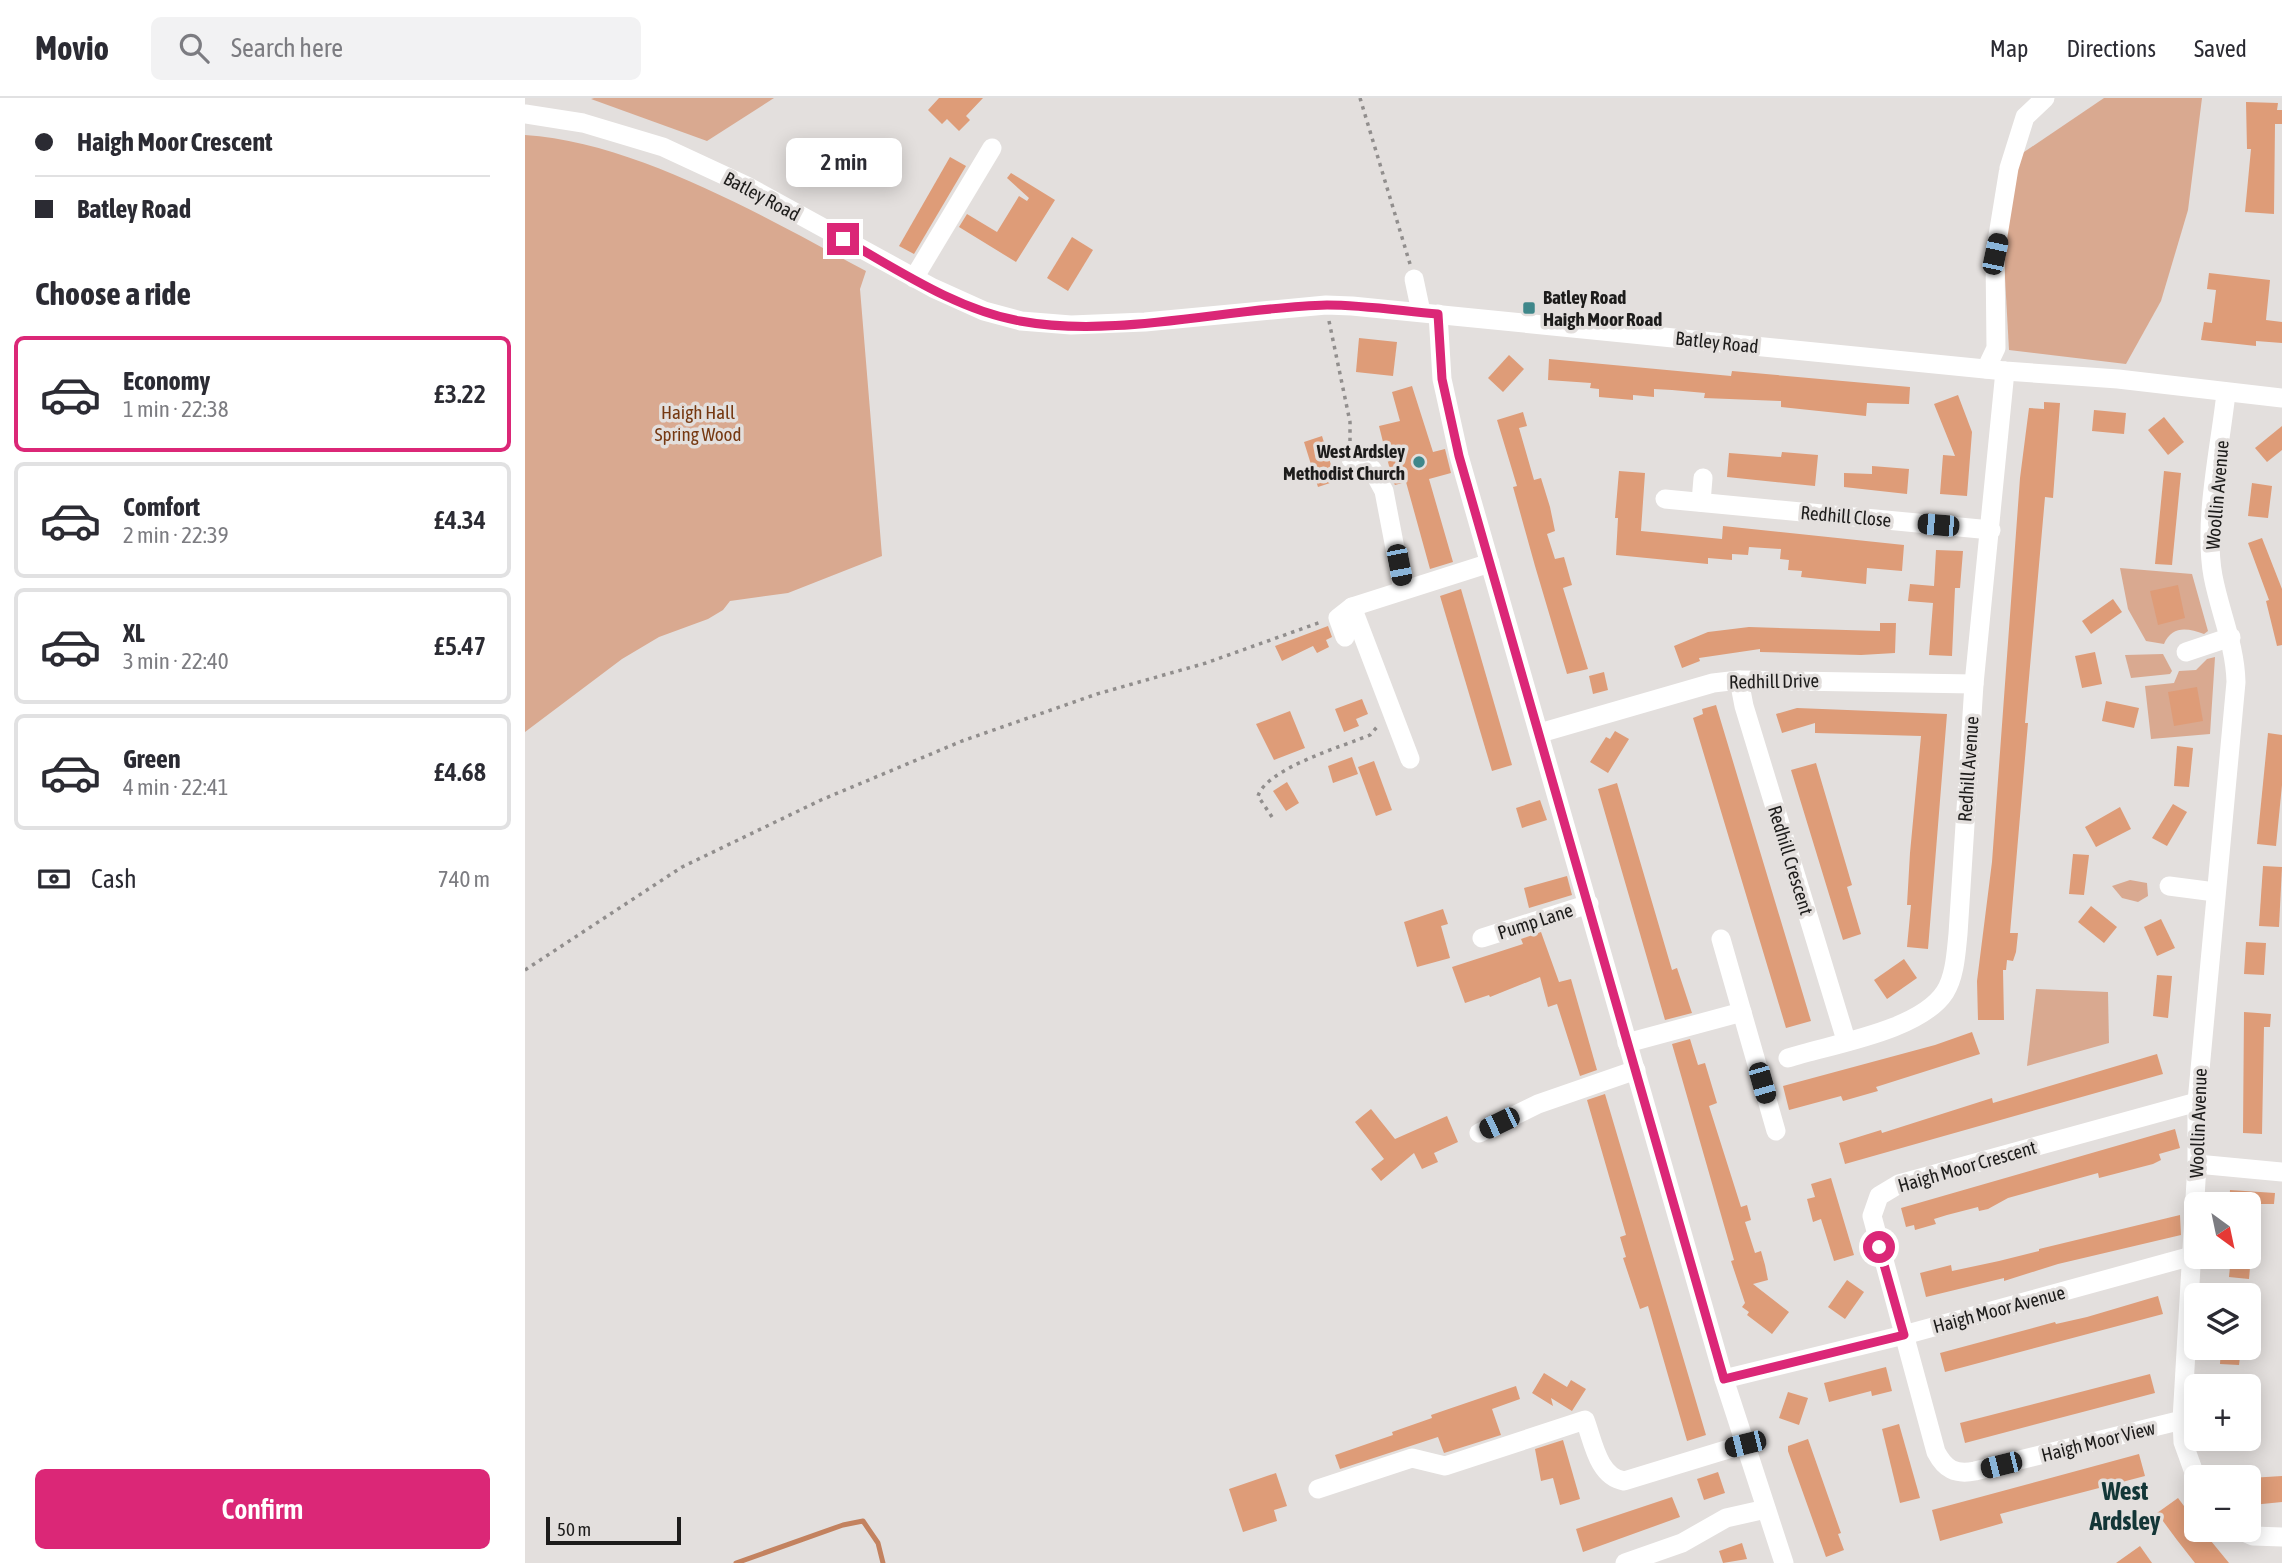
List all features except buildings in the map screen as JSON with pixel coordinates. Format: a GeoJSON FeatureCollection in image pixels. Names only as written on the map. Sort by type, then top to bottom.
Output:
{"type":"FeatureCollection","features":[{"type":"Feature","properties":{"kind":"street","name":"Redhill Avenue"},"geometry":{"type":"LineString","coordinates":[[1788,1058],[1905,1025],[1920,1017],[1946,991],[1958,934],[1974,684],[1991,530],[1996,348],[1995,254],[2009,168],[2025,117],[2045,98]]}},
{"type":"Feature","properties":{"kind":"street","name":"Batley Road"},"geometry":{"type":"LineString","coordinates":[[525,114],[583,123],[663,147],[747,186],[914,278],[983,311],[1021,321],[1071,325],[1145,322],[1326,305],[1995,370],[2118,379],[2282,398]]}},
{"type":"Feature","properties":{"kind":"street"},"geometry":{"type":"LineString","coordinates":[[914,278],[992,148]]}},
{"type":"Feature","properties":{"kind":"street"},"geometry":{"type":"LineString","coordinates":[[1414,279],[1430,313],[1459,456],[1627,1043],[1724,1379],[1784,1563]]}},
{"type":"Feature","properties":{"kind":"street","name":"Woollin Avenue"},"geometry":{"type":"LineString","coordinates":[[2195,1192],[2197,1102],[2236,682],[2231,637],[2213,575],[2210,530],[2226,393]]}},
{"type":"Feature","properties":{"kind":"street"},"geometry":{"type":"LineString","coordinates":[[1351,459],[1373,469],[1384,491],[1403,590]]}},
{"type":"Feature","properties":{"kind":"street"},"geometry":{"type":"LineString","coordinates":[[1701,502],[1703,478]]}},
{"type":"Feature","properties":{"kind":"street","name":"Redhill Close"},"geometry":{"type":"LineString","coordinates":[[1665,499],[1991,530]]}},
{"type":"Feature","properties":{"kind":"street"},"geometry":{"type":"LineString","coordinates":[[1345,613],[1403,590],[1490,563]]}},
{"type":"Feature","properties":{"kind":"street"},"geometry":{"type":"LineString","coordinates":[[1345,613],[1345,637]]}},
{"type":"Feature","properties":{"kind":"street"},"geometry":{"type":"LineString","coordinates":[[1345,613],[1410,759]]}},
{"type":"Feature","properties":{"kind":"street"},"geometry":{"type":"LineString","coordinates":[[2186,652],[2231,637]]}},
{"type":"Feature","properties":{"kind":"street","name":"Redhill Drive"},"geometry":{"type":"LineString","coordinates":[[1540,733],[1713,683],[1739,680],[1974,684]]}},
{"type":"Feature","properties":{"kind":"street","name":"Redhill Crescent"},"geometry":{"type":"LineString","coordinates":[[1739,680],[1744,706],[1846,1040]]}},
{"type":"Feature","properties":{"kind":"street"},"geometry":{"type":"LineString","coordinates":[[2169,886],[2215,892]]}},
{"type":"Feature","properties":{"kind":"street","name":"Pump Lane"},"geometry":{"type":"LineString","coordinates":[[1482,938],[1589,904]]}},
{"type":"Feature","properties":{"kind":"street"},"geometry":{"type":"LineString","coordinates":[[1721,939],[1776,1131]]}},
{"type":"Feature","properties":{"kind":"street"},"geometry":{"type":"LineString","coordinates":[[1627,1043],[1742,1012]]}},
{"type":"Feature","properties":{"kind":"street"},"geometry":{"type":"LineString","coordinates":[[1479,1133],[1538,1104],[1636,1070]]}},
{"type":"Feature","properties":{"kind":"street","name":"Haigh Moor Crescent"},"geometry":{"type":"LineString","coordinates":[[1904,1335],[1873,1226],[1874,1206],[1887,1189],[2197,1102]]}},
{"type":"Feature","properties":{"kind":"street"},"geometry":{"type":"LineString","coordinates":[[2197,1164],[2282,1172]]}},
{"type":"Feature","properties":{"kind":"street","name":"Haigh Moor Avenue"},"geometry":{"type":"LineString","coordinates":[[1724,1379],[1904,1335],[2184,1258]]}},
{"type":"Feature","properties":{"kind":"street","name":"Woollin Avenue"},"geometry":{"type":"LineString","coordinates":[[2191,1269],[2182,1420],[2183,1442],[2191,1465]]}},
{"type":"Feature","properties":{"kind":"street","name":"Haigh Moor View"},"geometry":{"type":"LineString","coordinates":[[1904,1335],[1936,1452],[1942,1463],[1961,1474],[2182,1420]]}},
{"type":"Feature","properties":{"kind":"street"},"geometry":{"type":"LineString","coordinates":[[1318,1489],[1412,1458],[1445,1466],[1585,1420],[1604,1469],[1616,1479],[1624,1481],[1745,1444]]}},
{"type":"Feature","properties":{"kind":"street"},"geometry":{"type":"LineString","coordinates":[[1625,1563],[1682,1543],[1726,1518],[1766,1509]]}},
{"type":"Feature","properties":{"kind":"street"},"geometry":{"type":"LineString","coordinates":[[2261,1536],[2282,1537]]}},
{"type":"Feature","properties":{"kind":"path"},"geometry":{"type":"LineString","coordinates":[[1360,98],[1414,279]]}},
{"type":"Feature","properties":{"kind":"path"},"geometry":{"type":"LineString","coordinates":[[1326,305],[1350,422],[1351,459]]}},
{"type":"Feature","properties":{"kind":"path"},"geometry":{"type":"LineString","coordinates":[[525,970],[682,867],[821,800],[962,740],[1097,694],[1206,663],[1345,613]]}},
{"type":"Feature","properties":{"kind":"path"},"geometry":{"type":"LineString","coordinates":[[1272,817],[1258,796],[1261,788],[1283,771],[1370,736],[1379,724]]}},
{"type":"Feature","properties":{"kind":"green space"},"geometry":{"type":"Polygon","coordinates":[[[594,98],[774,98],[707,141],[591,99],[594,98]]]}},
{"type":"Feature","properties":{"kind":"green space"},"geometry":{"type":"Polygon","coordinates":[[[2104,98],[2202,98],[2188,210],[2161,301],[2126,364],[2009,350],[1999,169],[2104,98]]]}},
{"type":"Feature","properties":{"kind":"green space","name":"Haigh Hall Spring Wood"},"geometry":{"type":"Polygon","coordinates":[[[525,135],[568,141],[656,167],[745,207],[866,271],[860,289],[882,556],[788,593],[730,601],[723,610],[708,619],[659,637],[622,659],[525,732],[525,135]]]}},
{"type":"Feature","properties":{"kind":"green space"},"geometry":{"type":"Polygon","coordinates":[[[2120,568],[2192,574],[2208,631],[2204,634],[2192,630],[2176,631],[2164,644],[2146,641],[2128,609],[2120,568]]]}},
{"type":"Feature","properties":{"kind":"green space"},"geometry":{"type":"Polygon","coordinates":[[[2163,654],[2172,671],[2170,674],[2131,678],[2125,655],[2163,654]]]}},
{"type":"Feature","properties":{"kind":"green space"},"geometry":{"type":"Polygon","coordinates":[[[2215,657],[2210,734],[2151,739],[2145,686],[2174,683],[2179,671],[2196,670],[2207,659],[2215,657]]]}},
{"type":"Feature","properties":{"kind":"green space"},"geometry":{"type":"Polygon","coordinates":[[[2130,880],[2147,883],[2148,896],[2138,902],[2122,898],[2112,886],[2130,880]]]}},
{"type":"Feature","properties":{"kind":"green space"},"geometry":{"type":"Polygon","coordinates":[[[2036,989],[2108,992],[2109,1043],[2027,1066],[2036,989]]]}},
{"type":"Feature","properties":{"kind":"waterway"},"geometry":{"type":"LineString","coordinates":[[736,1563],[843,1525],[863,1521],[878,1543],[883,1563]]}},
{"type":"Feature","properties":{"kind":"place","name":"Batley Road Haigh Moor Road"},"geometry":{"type":"Point","coordinates":[1529,308]}},
{"type":"Feature","properties":{"kind":"place","name":"West Ardsley Methodist Church"},"geometry":{"type":"Point","coordinates":[1419,462]}},
{"type":"Feature","properties":{"kind":"district","name":"West Ardsley"},"geometry":{"type":"Point","coordinates":[2125,1506]}},
{"type":"Feature","properties":{"kind":"route"},"geometry":{"type":"LineString","coordinates":[[843,239],[933,288],[983,311],[1021,321],[1071,325],[1145,322],[1326,305],[1438,314],[1442,379],[1459,456],[1724,1379],[1904,1335],[1879,1247]]}}]}
